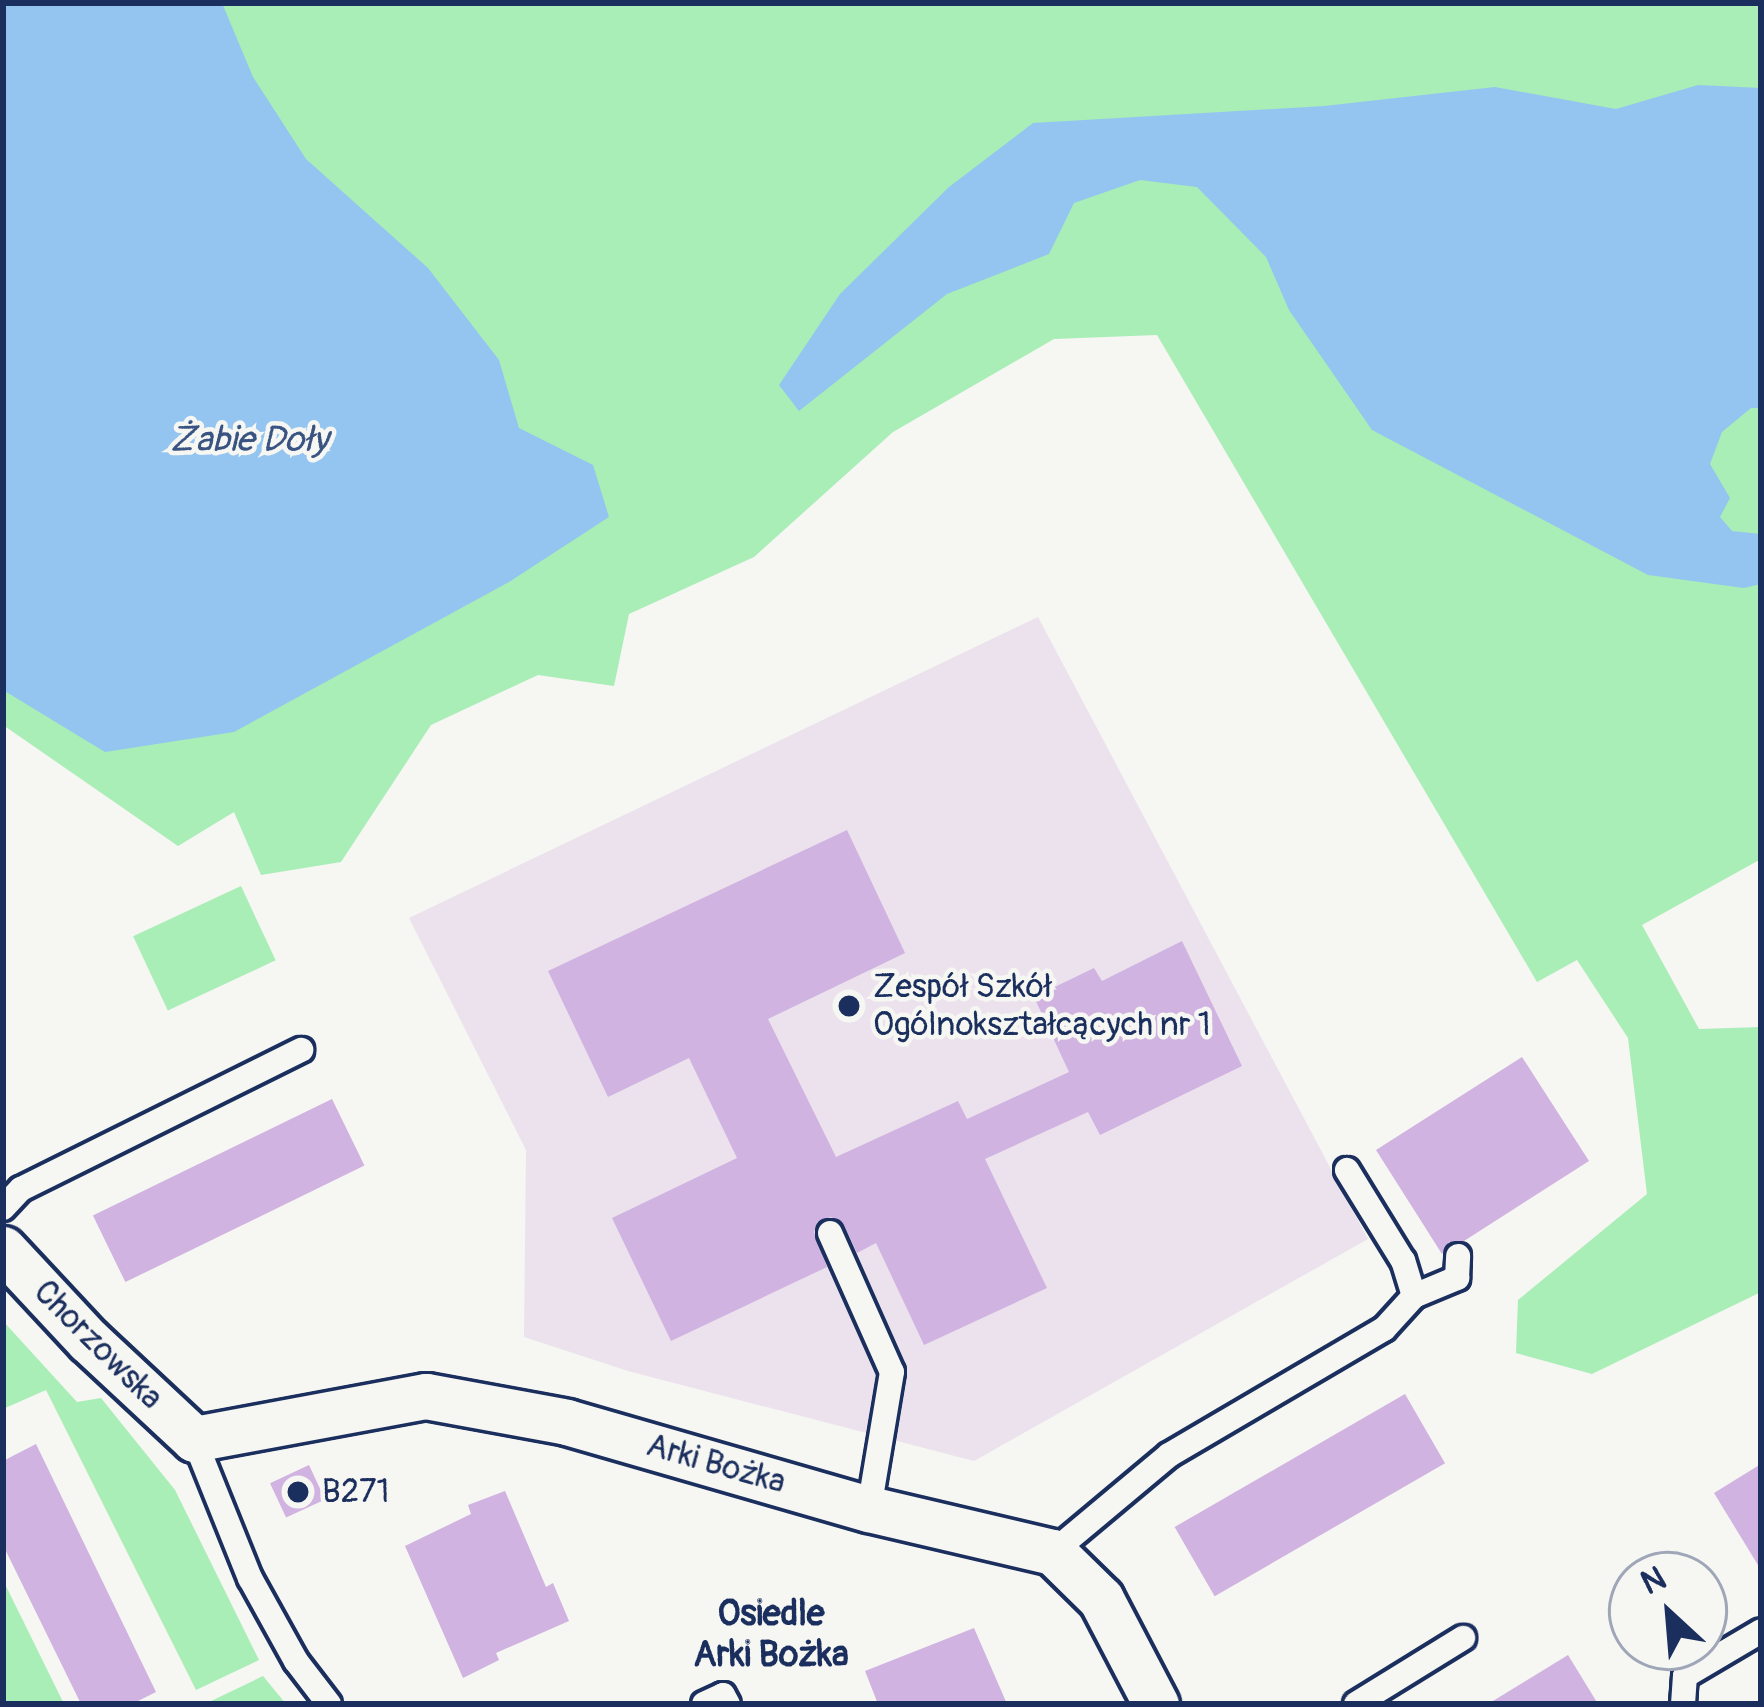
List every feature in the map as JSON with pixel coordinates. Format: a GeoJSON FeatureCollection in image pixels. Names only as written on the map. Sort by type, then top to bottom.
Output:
{"type":"FeatureCollection","features":[{"type":"Feature","properties":{"kind":"street","name":"Chorzowska"},"geometry":{"type":"LineString","coordinates":[[3,1249],[88,1340],[194,1439]]}},
{"type":"Feature","properties":{"kind":"street","name":"Arki Bożka"},"geometry":{"type":"LineString","coordinates":[[194,1439],[426,1396],[567,1421],[869,1509],[1053,1552]]}},
{"type":"Feature","properties":{"kind":"street"},"geometry":{"type":"LineString","coordinates":[[1053,1552],[1101,1599],[1156,1704]]}},
{"type":"Feature","properties":{"kind":"lane"},"geometry":{"type":"LineString","coordinates":[[3,1208],[21,1189],[301,1049]]}},
{"type":"Feature","properties":{"kind":"lane"},"geometry":{"type":"LineString","coordinates":[[1347,1170],[1403,1261],[1414,1296]]}},
{"type":"Feature","properties":{"kind":"lane"},"geometry":{"type":"LineString","coordinates":[[830,1233],[892,1372],[869,1509]]}},
{"type":"Feature","properties":{"kind":"lane"},"geometry":{"type":"LineString","coordinates":[[1053,1552],[1169,1455],[1384,1329],[1414,1296],[1457,1278],[1458,1256]]}},
{"type":"Feature","properties":{"kind":"lane"},"geometry":{"type":"LineString","coordinates":[[194,1439],[250,1578],[296,1661],[329,1704]]}},
{"type":"Feature","properties":{"kind":"lane"},"geometry":{"type":"LineString","coordinates":[[1683,1704],[1685,1676],[1761,1631]]}},
{"type":"Feature","properties":{"kind":"lane"},"geometry":{"type":"LineString","coordinates":[[1356,1704],[1463,1638]]}},
{"type":"Feature","properties":{"kind":"lane"},"geometry":{"type":"LineString","coordinates":[[704,1704],[723,1695],[728,1704]]}},
{"type":"Feature","properties":{"kind":"shaded area","name":"Zespół Szkół Ogólnokształcących nr 1"},"geometry":{"type":"Polygon","coordinates":[[[1038,617],[1368,1239],[974,1461],[628,1371],[524,1337],[526,1150],[409,918],[1038,617]]]}},
{"type":"Feature","properties":{"kind":"green space"},"geometry":{"type":"Polygon","coordinates":[[[3,3],[1761,3],[1761,859],[1642,925],[1699,1029],[1761,1027],[1761,1292],[1592,1374],[1516,1353],[1518,1300],[1647,1194],[1628,1038],[1577,960],[1537,982],[1157,335],[1054,339],[893,432],[754,557],[629,614],[614,686],[538,675],[431,725],[341,862],[261,875],[234,812],[178,846],[3,725],[3,3]]]}},
{"type":"Feature","properties":{"kind":"green space"},"geometry":{"type":"Polygon","coordinates":[[[241,886],[276,960],[168,1011],[133,936],[241,886]]]}},
{"type":"Feature","properties":{"kind":"green space"},"geometry":{"type":"Polygon","coordinates":[[[3,1321],[77,1402],[101,1398],[175,1490],[259,1660],[196,1690],[46,1390],[3,1409],[3,1321]]]}},
{"type":"Feature","properties":{"kind":"green space"},"geometry":{"type":"Polygon","coordinates":[[[3,1580],[64,1704],[3,1704],[3,1580]]]}},
{"type":"Feature","properties":{"kind":"green space"},"geometry":{"type":"Polygon","coordinates":[[[263,1676],[286,1704],[205,1704],[263,1676]]]}},
{"type":"Feature","properties":{"kind":"water","name":"Żabie Doły"},"geometry":{"type":"Polygon","coordinates":[[[3,3],[222,3],[253,77],[306,159],[428,268],[499,360],[519,428],[593,465],[609,517],[509,582],[234,732],[105,752],[3,690],[3,3]]]}},
{"type":"Feature","properties":{"kind":"water"},"geometry":{"type":"Polygon","coordinates":[[[1698,85],[1761,88],[1761,408],[1751,408],[1722,432],[1710,464],[1730,498],[1720,517],[1732,531],[1761,534],[1761,584],[1744,588],[1648,575],[1372,430],[1289,310],[1266,257],[1197,187],[1140,180],[1074,203],[1049,254],[947,294],[799,411],[779,385],[840,294],[949,187],[1033,123],[1324,106],[1495,87],[1616,109],[1698,85]]]}},
{"type":"Feature","properties":{"kind":"building"},"geometry":{"type":"Polygon","coordinates":[[[847,830],[905,953],[768,1019],[836,1157],[958,1101],[967,1119],[1069,1072],[1034,997],[1094,968],[1102,981],[1182,941],[1242,1066],[1100,1135],[1088,1112],[985,1159],[1047,1288],[924,1345],[876,1243],[857,1253],[844,1225],[831,1217],[817,1222],[814,1232],[827,1267],[671,1341],[612,1218],[737,1158],[689,1058],[608,1097],[548,971],[847,830]]]}},
{"type":"Feature","properties":{"kind":"building"},"geometry":{"type":"Polygon","coordinates":[[[1522,1057],[1589,1161],[1464,1241],[1449,1242],[1442,1254],[1376,1150],[1522,1057]]]}},
{"type":"Feature","properties":{"kind":"building"},"geometry":{"type":"Polygon","coordinates":[[[332,1099],[364,1166],[125,1282],[93,1216],[332,1099]]]}},
{"type":"Feature","properties":{"kind":"building"},"geometry":{"type":"Polygon","coordinates":[[[1405,1394],[1445,1463],[1215,1596],[1175,1527],[1405,1394]]]}},
{"type":"Feature","properties":{"kind":"building"},"geometry":{"type":"Polygon","coordinates":[[[36,1444],[156,1692],[132,1704],[81,1704],[3,1545],[3,1461],[36,1444]]]}},
{"type":"Feature","properties":{"kind":"building"},"geometry":{"type":"Polygon","coordinates":[[[1761,1464],[1761,1570],[1714,1493],[1761,1464]]]}},
{"type":"Feature","properties":{"kind":"building","name":"B271"},"geometry":{"type":"Polygon","coordinates":[[[309,1465],[325,1499],[286,1518],[270,1483],[309,1465]]]}},
{"type":"Feature","properties":{"kind":"building"},"geometry":{"type":"Polygon","coordinates":[[[505,1491],[546,1587],[553,1583],[569,1621],[496,1653],[499,1660],[463,1678],[405,1546],[471,1514],[468,1505],[505,1491]]]}},
{"type":"Feature","properties":{"kind":"building"},"geometry":{"type":"Polygon","coordinates":[[[974,1628],[1007,1704],[878,1704],[865,1671],[974,1628]]]}},
{"type":"Feature","properties":{"kind":"building"},"geometry":{"type":"Polygon","coordinates":[[[1568,1655],[1598,1704],[1488,1704],[1568,1655]]]}},
{"type":"Feature","properties":{"kind":"place","name":"Zespół Szkół Ogólnokształcących nr 1"},"geometry":{"type":"Point","coordinates":[849,1006]}},
{"type":"Feature","properties":{"kind":"place","name":"B271"},"geometry":{"type":"Point","coordinates":[298,1492]}},
{"type":"Feature","properties":{"kind":"district","name":"Osiedle Arki Bożka"},"geometry":{"type":"Point","coordinates":[771,1634]}}]}
